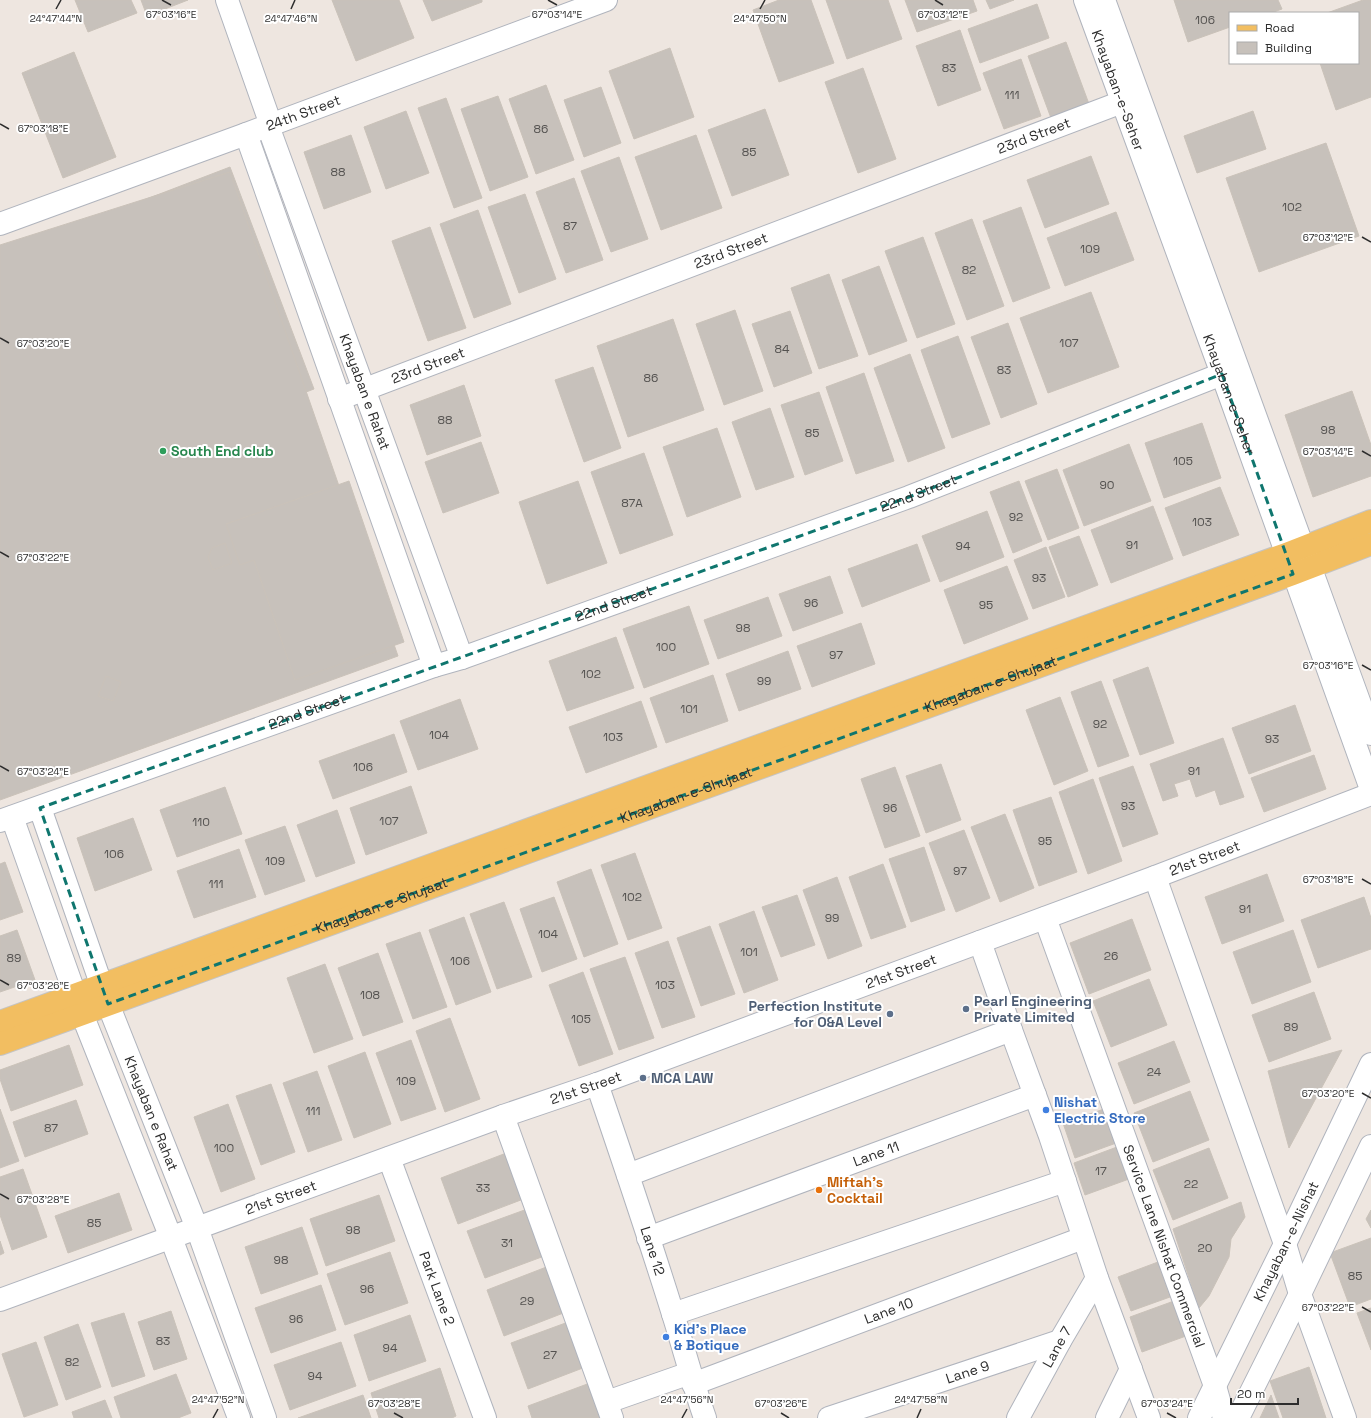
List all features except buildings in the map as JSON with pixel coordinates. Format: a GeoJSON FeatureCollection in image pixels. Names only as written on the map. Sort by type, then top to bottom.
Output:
{"type":"FeatureCollection","features":[{"type":"Feature","properties":{"kind":"main road"},"geometry":{"type":"LineString","coordinates":[[1298,560],[1371,521]]}},
{"type":"Feature","properties":{"kind":"main road","name":"Khayaban-e-Shujaat"},"geometry":{"type":"LineString","coordinates":[[0,1022],[79,1004],[105,995],[1298,560],[1371,544]]}},
{"type":"Feature","properties":{"kind":"main road","name":"Khayaban-e-Shujaat"},"geometry":{"type":"LineString","coordinates":[[0,1044],[79,1004]]}},
{"type":"Feature","properties":{"kind":"street","name":"Khayaban e Rahat"},"geometry":{"type":"LineString","coordinates":[[227,0],[269,125],[462,658]]}},
{"type":"Feature","properties":{"kind":"street","name":"24th Street"},"geometry":{"type":"LineString","coordinates":[[0,224],[606,0]]}},
{"type":"Feature","properties":{"kind":"street","name":"Khayaban-e-Seher"},"geometry":{"type":"LineString","coordinates":[[1085,0],[1222,374],[1371,734]]}},
{"type":"Feature","properties":{"kind":"street","name":"Khayaban-e-Seher"},"geometry":{"type":"LineString","coordinates":[[1104,0],[1298,560],[1371,789]]}},
{"type":"Feature","properties":{"kind":"street","name":"23rd Street"},"geometry":{"type":"LineString","coordinates":[[339,399],[1122,102]]}},
{"type":"Feature","properties":{"kind":"street","name":"Khayaban e Rahat"},"geometry":{"type":"LineString","coordinates":[[246,134],[434,666]]}},
{"type":"Feature","properties":{"kind":"street","name":"22nd Street"},"geometry":{"type":"LineString","coordinates":[[6,819],[434,666],[462,658],[909,497],[1222,374]]}},
{"type":"Feature","properties":{"kind":"street","name":"21st Street"},"geometry":{"type":"LineString","coordinates":[[0,1300],[502,1116],[597,1084],[1155,877],[1371,794]]}},
{"type":"Feature","properties":{"kind":"street","name":"Khayaban e Rahat"},"geometry":{"type":"LineString","coordinates":[[40,808],[105,995],[197,1228],[265,1418]]}},
{"type":"Feature","properties":{"kind":"street","name":"Khayaban e Rahat"},"geometry":{"type":"LineString","coordinates":[[6,819],[171,1238],[239,1418]]}},
{"type":"Feature","properties":{"kind":"street"},"geometry":{"type":"LineString","coordinates":[[1155,877],[1285,1244],[1300,1294],[1345,1418]]}},
{"type":"Feature","properties":{"kind":"street","name":"Service Lane Nishat Commercial"},"geometry":{"type":"LineString","coordinates":[[1045,918],[1215,1386],[1224,1418]]}},
{"type":"Feature","properties":{"kind":"street"},"geometry":{"type":"LineString","coordinates":[[980,942],[1036,1095],[1097,1278],[1149,1418]]}},
{"type":"Feature","properties":{"kind":"street"},"geometry":{"type":"LineString","coordinates":[[628,1175],[1011,1030]]}},
{"type":"Feature","properties":{"kind":"street","name":"Khayaban-e-Nishat"},"geometry":{"type":"LineString","coordinates":[[1199,1418],[1285,1244],[1371,1064]]}},
{"type":"Feature","properties":{"kind":"street","name":"Lane 12"},"geometry":{"type":"LineString","coordinates":[[597,1084],[628,1175],[706,1418]]}},
{"type":"Feature","properties":{"kind":"street","name":"Lane 11"},"geometry":{"type":"LineString","coordinates":[[648,1238],[1036,1095]]}},
{"type":"Feature","properties":{"kind":"street"},"geometry":{"type":"LineString","coordinates":[[502,1116],[609,1410]]}},
{"type":"Feature","properties":{"kind":"street"},"geometry":{"type":"LineString","coordinates":[[1238,1418],[1300,1294],[1371,1146]]}},
{"type":"Feature","properties":{"kind":"street","name":"Park Lane 2"},"geometry":{"type":"LineString","coordinates":[[390,1158],[485,1418]]}},
{"type":"Feature","properties":{"kind":"street"},"geometry":{"type":"LineString","coordinates":[[673,1314],[1065,1181]]}},
{"type":"Feature","properties":{"kind":"street","name":"Lane 10"},"geometry":{"type":"LineString","coordinates":[[609,1410],[692,1378],[1084,1238]]}},
{"type":"Feature","properties":{"kind":"street","name":"Lane 7"},"geometry":{"type":"LineString","coordinates":[[1018,1418],[1060,1341],[1097,1278]]}},
{"type":"Feature","properties":{"kind":"street","name":"Lane 9"},"geometry":{"type":"LineString","coordinates":[[829,1418],[1060,1341]]}},
{"type":"Feature","properties":{"kind":"street"},"geometry":{"type":"LineString","coordinates":[[1107,1418],[1131,1369]]}},
{"type":"Feature","properties":{"kind":"highlighted area"},"geometry":{"type":"Polygon","coordinates":[[[1222,374],[1293,574],[108,1004],[40,808],[909,497],[1222,374]]]}},
{"type":"Feature","properties":{"kind":"place","name":"South End club"},"geometry":{"type":"Point","coordinates":[163,451]}},
{"type":"Feature","properties":{"kind":"place","name":"Pearl Engineering Private Limited"},"geometry":{"type":"Point","coordinates":[966,1009]}},
{"type":"Feature","properties":{"kind":"place","name":"Perfection Institute for O&A Level"},"geometry":{"type":"Point","coordinates":[890,1014]}},
{"type":"Feature","properties":{"kind":"place","name":"MCA LAW"},"geometry":{"type":"Point","coordinates":[643,1078]}},
{"type":"Feature","properties":{"kind":"place","name":"Nishat Electric Store"},"geometry":{"type":"Point","coordinates":[1046,1110]}},
{"type":"Feature","properties":{"kind":"place","name":"Miftah's Cocktail"},"geometry":{"type":"Point","coordinates":[819,1190]}},
{"type":"Feature","properties":{"kind":"place","name":"Kid's Place & Botique"},"geometry":{"type":"Point","coordinates":[666,1337]}}]}
